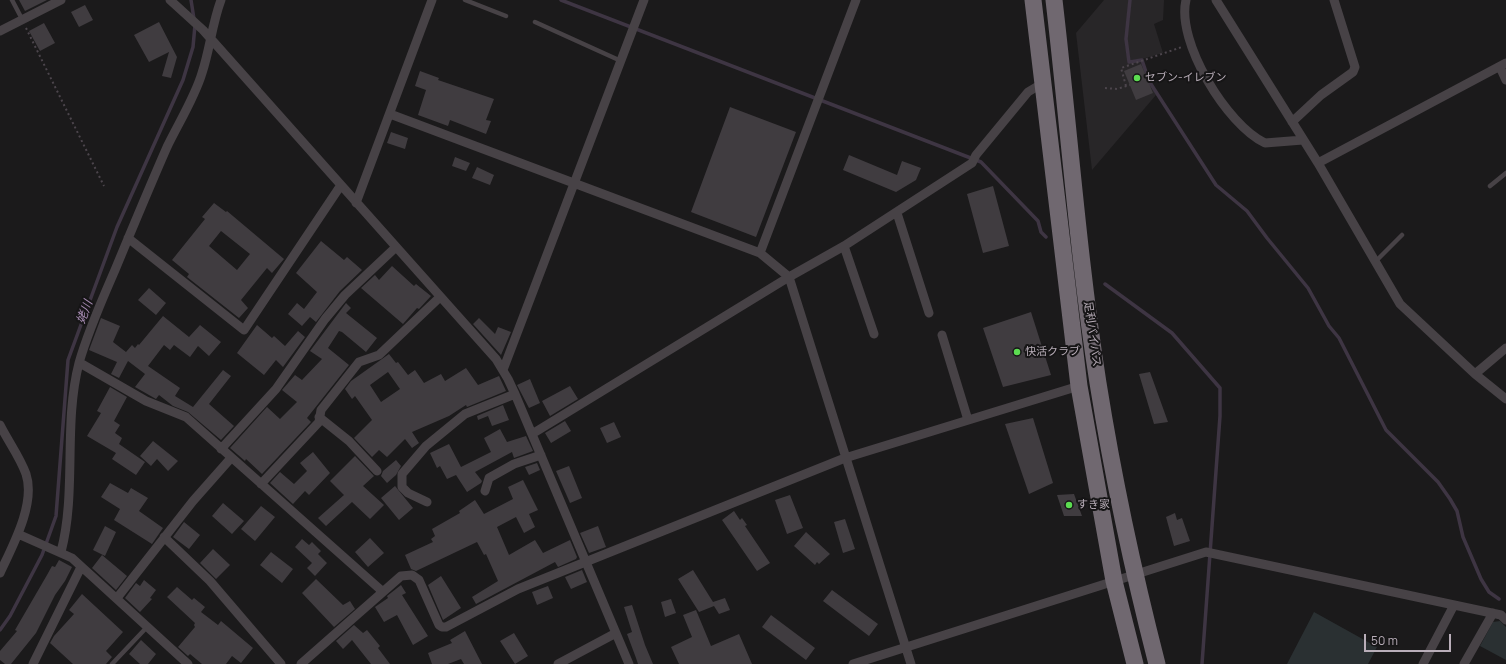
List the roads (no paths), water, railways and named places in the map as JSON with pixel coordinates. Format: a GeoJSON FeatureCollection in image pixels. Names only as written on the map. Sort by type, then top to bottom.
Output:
{"type":"FeatureCollection","features":[{"type":"Feature","properties":{"kind":"highway","name":"足利バイパス"},"geometry":{"type":"LineString","coordinates":[[1033,0],[1079,386],[1114,581],[1136,664]]}},
{"type":"Feature","properties":{"kind":"highway","name":"足利バイパス"},"geometry":{"type":"LineString","coordinates":[[1054,0],[1080,249],[1097,376],[1134,576],[1157,664]]}},
{"type":"Feature","properties":{"kind":"street"},"geometry":{"type":"LineString","coordinates":[[0,31],[61,0]]}},
{"type":"Feature","properties":{"kind":"street"},"geometry":{"type":"LineString","coordinates":[[170,0],[203,30],[496,359],[515,394],[629,664]]}},
{"type":"Feature","properties":{"kind":"street"},"geometry":{"type":"LineString","coordinates":[[59,552],[67,531],[74,388],[80,363],[102,300],[128,238],[167,147],[202,74],[209,37],[221,0]]}},
{"type":"Feature","properties":{"kind":"street"},"geometry":{"type":"LineString","coordinates":[[356,203],[432,0]]}},
{"type":"Feature","properties":{"kind":"street"},"geometry":{"type":"LineString","coordinates":[[503,370],[644,0]]}},
{"type":"Feature","properties":{"kind":"street"},"geometry":{"type":"LineString","coordinates":[[760,253],[856,0]]}},
{"type":"Feature","properties":{"kind":"street"},"geometry":{"type":"LineString","coordinates":[[1186,0],[1185,28],[1198,62],[1213,89],[1232,116],[1247,130],[1265,143],[1304,140]]}},
{"type":"Feature","properties":{"kind":"street"},"geometry":{"type":"LineString","coordinates":[[1216,0],[1318,163],[1400,304],[1475,374],[1506,399]]}},
{"type":"Feature","properties":{"kind":"street"},"geometry":{"type":"LineString","coordinates":[[1292,122],[1321,96],[1354,72],[1355,67],[1334,0]]}},
{"type":"Feature","properties":{"kind":"street"},"geometry":{"type":"LineString","coordinates":[[1318,163],[1503,65],[1506,80]]}},
{"type":"Feature","properties":{"kind":"street"},"geometry":{"type":"LineString","coordinates":[[532,434],[897,213],[974,159],[1028,92],[1043,83]]}},
{"type":"Feature","properties":{"kind":"street"},"geometry":{"type":"LineString","coordinates":[[390,114],[760,253],[789,277],[911,664]]}},
{"type":"Feature","properties":{"kind":"street"},"geometry":{"type":"LineString","coordinates":[[128,238],[244,330],[340,185]]}},
{"type":"Feature","properties":{"kind":"street"},"geometry":{"type":"LineString","coordinates":[[897,213],[929,314]]}},
{"type":"Feature","properties":{"kind":"street"},"geometry":{"type":"LineString","coordinates":[[844,246],[874,334]]}},
{"type":"Feature","properties":{"kind":"street"},"geometry":{"type":"LineString","coordinates":[[221,449],[276,389],[345,294],[396,248]]}},
{"type":"Feature","properties":{"kind":"street"},"geometry":{"type":"LineString","coordinates":[[261,484],[319,422],[320,410],[359,362],[378,355],[440,297]]}},
{"type":"Feature","properties":{"kind":"street"},"geometry":{"type":"LineString","coordinates":[[942,335],[968,420]]}},
{"type":"Feature","properties":{"kind":"street"},"geometry":{"type":"LineString","coordinates":[[1475,374],[1506,348]]}},
{"type":"Feature","properties":{"kind":"street"},"geometry":{"type":"LineString","coordinates":[[80,363],[146,401],[186,417],[382,591]]}},
{"type":"Feature","properties":{"kind":"street"},"geometry":{"type":"LineString","coordinates":[[301,664],[382,591],[401,576],[415,576],[419,580],[439,625],[446,627],[518,589],[845,458],[1079,386]]}},
{"type":"Feature","properties":{"kind":"street"},"geometry":{"type":"LineString","coordinates":[[427,502],[408,493],[402,487],[402,474],[426,446],[465,414],[515,394]]}},
{"type":"Feature","properties":{"kind":"street"},"geometry":{"type":"LineString","coordinates":[[319,417],[349,441],[378,471]]}},
{"type":"Feature","properties":{"kind":"street"},"geometry":{"type":"LineString","coordinates":[[0,425],[26,474],[28,485],[25,512],[18,534],[0,573]]}},
{"type":"Feature","properties":{"kind":"street"},"geometry":{"type":"LineString","coordinates":[[485,491],[489,478],[514,464],[541,455]]}},
{"type":"Feature","properties":{"kind":"street"},"geometry":{"type":"LineString","coordinates":[[117,598],[164,538],[231,458]]}},
{"type":"Feature","properties":{"kind":"street"},"geometry":{"type":"LineString","coordinates":[[18,534],[59,552],[81,567],[117,598],[188,664]]}},
{"type":"Feature","properties":{"kind":"street"},"geometry":{"type":"LineString","coordinates":[[164,538],[210,581],[281,664]]}},
{"type":"Feature","properties":{"kind":"street"},"geometry":{"type":"LineString","coordinates":[[853,664],[1114,581],[1210,553],[1501,615],[1464,664]]}},
{"type":"Feature","properties":{"kind":"street"},"geometry":{"type":"LineString","coordinates":[[33,664],[81,567]]}},
{"type":"Feature","properties":{"kind":"street"},"geometry":{"type":"LineString","coordinates":[[1423,664],[1454,605]]}},
{"type":"Feature","properties":{"kind":"street"},"geometry":{"type":"LineString","coordinates":[[558,664],[616,633]]}},
{"type":"Feature","properties":{"kind":"lane"},"geometry":{"type":"LineString","coordinates":[[12,0],[22,19]]}},
{"type":"Feature","properties":{"kind":"lane"},"geometry":{"type":"LineString","coordinates":[[465,0],[506,16]]}},
{"type":"Feature","properties":{"kind":"lane"},"geometry":{"type":"LineString","coordinates":[[535,22],[621,60]]}},
{"type":"Feature","properties":{"kind":"lane"},"geometry":{"type":"LineString","coordinates":[[1490,186],[1506,173]]}},
{"type":"Feature","properties":{"kind":"lane"},"geometry":{"type":"LineString","coordinates":[[1376,261],[1402,235]]}},
{"type":"Feature","properties":{"kind":"lane"},"geometry":{"type":"LineString","coordinates":[[112,664],[147,627]]}},
{"type":"Feature","properties":{"kind":"waterway","name":"姥川"},"geometry":{"type":"LineString","coordinates":[[191,0],[194,19]]}},
{"type":"Feature","properties":{"kind":"waterway"},"geometry":{"type":"LineString","coordinates":[[561,0],[981,162],[1038,221],[1041,232],[1046,237]]}},
{"type":"Feature","properties":{"kind":"waterway"},"geometry":{"type":"LineString","coordinates":[[1130,0],[1126,39],[1129,62],[1142,60],[1149,81],[1216,185],[1247,211],[1308,288],[1329,326],[1339,338],[1386,430],[1438,482],[1450,499],[1457,511],[1463,537],[1481,579],[1489,592],[1499,599]]}},
{"type":"Feature","properties":{"kind":"waterway","name":"姥川"},"geometry":{"type":"LineString","coordinates":[[0,630],[10,616],[42,555],[56,516],[68,360],[117,227],[183,80],[193,47],[195,25]]}},
{"type":"Feature","properties":{"kind":"waterway"},"geometry":{"type":"LineString","coordinates":[[1105,284],[1172,333],[1220,388],[1220,416],[1202,664]]}},
{"type":"Feature","properties":{"kind":"place","name":"セブン-イレブン"},"geometry":{"type":"Point","coordinates":[1137,78]}},
{"type":"Feature","properties":{"kind":"place","name":"快活クラブ"},"geometry":{"type":"Point","coordinates":[1017,352]}},
{"type":"Feature","properties":{"kind":"place","name":"すき家"},"geometry":{"type":"Point","coordinates":[1069,505]}}]}
